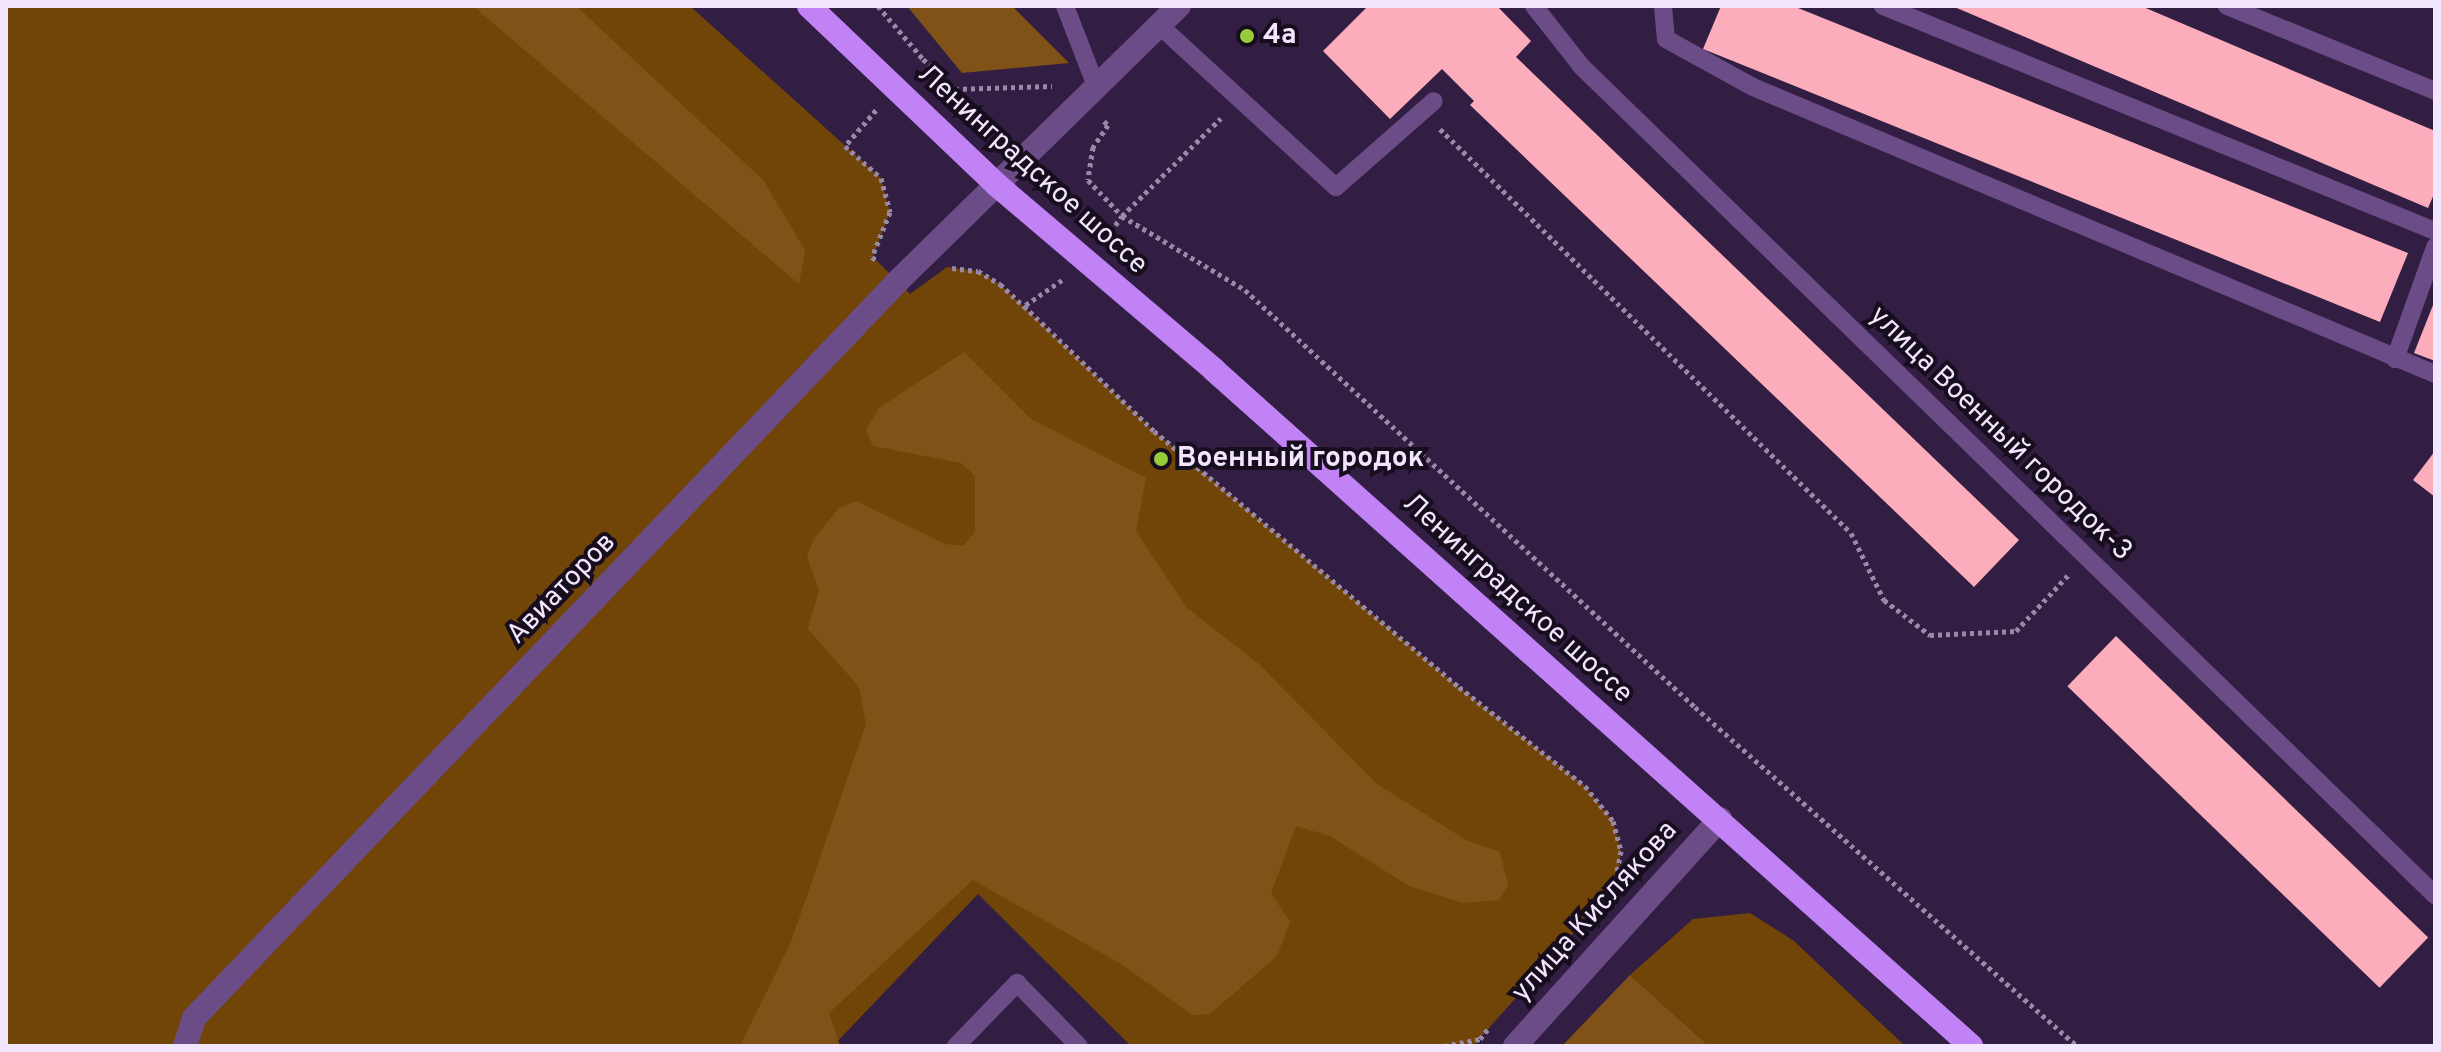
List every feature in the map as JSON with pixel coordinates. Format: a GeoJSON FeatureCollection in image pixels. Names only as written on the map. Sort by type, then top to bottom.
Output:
{"type":"FeatureCollection","features":[{"type":"Feature","properties":{"kind":"highway","name":"Ленинградское шоссе"},"geometry":{"type":"LineString","coordinates":[[809,6],[997,185],[1720,819],[1971,1046]]}},
{"type":"Feature","properties":{"kind":"street","name":"Авиаторов"},"geometry":{"type":"LineString","coordinates":[[185,1046],[194,1018],[898,281],[1179,6]]}},
{"type":"Feature","properties":{"kind":"street","name":"улица Кислякова"},"geometry":{"type":"LineString","coordinates":[[1515,1046],[1720,819]]}},
{"type":"Feature","properties":{"kind":"lane"},"geometry":{"type":"LineString","coordinates":[[1065,6],[1090,91]]}},
{"type":"Feature","properties":{"kind":"lane","name":"улица Военный городок-3"},"geometry":{"type":"LineString","coordinates":[[1534,6],[1582,67],[2435,895]]}},
{"type":"Feature","properties":{"kind":"lane"},"geometry":{"type":"LineString","coordinates":[[1663,6],[1666,39],[1753,87],[2435,374]]}},
{"type":"Feature","properties":{"kind":"lane"},"geometry":{"type":"LineString","coordinates":[[1883,6],[2435,231]]}},
{"type":"Feature","properties":{"kind":"lane"},"geometry":{"type":"LineString","coordinates":[[2227,6],[2435,91]]}},
{"type":"Feature","properties":{"kind":"lane"},"geometry":{"type":"LineString","coordinates":[[1159,25],[1336,187],[1428,106]]}},
{"type":"Feature","properties":{"kind":"lane"},"geometry":{"type":"LineString","coordinates":[[2395,359],[2435,247]]}},
{"type":"Feature","properties":{"kind":"lane"},"geometry":{"type":"LineString","coordinates":[[956,1046],[1017,983],[1079,1046]]}},
{"type":"Feature","properties":{"kind":"path"},"geometry":{"type":"LineString","coordinates":[[878,6],[923,59],[955,89],[1075,84],[1090,91],[1108,125],[1093,147],[1088,180],[1122,216],[1245,290],[1695,707],[2077,1046]]}},
{"type":"Feature","properties":{"kind":"path"},"geometry":{"type":"LineString","coordinates":[[898,281],[872,257],[890,212],[881,178],[845,146],[923,59]]}},
{"type":"Feature","properties":{"kind":"path"},"geometry":{"type":"LineString","coordinates":[[1024,306],[1088,263],[1122,216],[1238,100]]}},
{"type":"Feature","properties":{"kind":"path"},"geometry":{"type":"LineString","coordinates":[[1428,106],[1851,533],[1884,600],[1930,635],[2016,631],[2086,556]]}},
{"type":"Feature","properties":{"kind":"path"},"geometry":{"type":"LineString","coordinates":[[947,267],[978,271],[1000,284],[1154,431],[1459,687],[1585,786],[1613,821],[1621,851],[1617,884],[1607,896]]}},
{"type":"Feature","properties":{"kind":"path"},"geometry":{"type":"LineString","coordinates":[[1444,1046],[1480,1039],[1490,1027]]}},
{"type":"Feature","properties":{"kind":"shaded area"},"geometry":{"type":"Polygon","coordinates":[[[6,6],[690,6],[881,178],[890,212],[873,257],[910,294],[947,267],[978,271],[1000,284],[1154,431],[1459,687],[1585,786],[1613,821],[1621,851],[1617,884],[1473,1046],[1131,1046],[978,894],[833,1046],[6,1046],[6,6]]]}},
{"type":"Feature","properties":{"kind":"shaded area"},"geometry":{"type":"Polygon","coordinates":[[[473,6],[576,6],[763,180],[805,250],[799,284],[473,6]]]}},
{"type":"Feature","properties":{"kind":"shaded area"},"geometry":{"type":"Polygon","coordinates":[[[907,6],[1012,6],[1069,63],[962,73],[907,6]]]}},
{"type":"Feature","properties":{"kind":"shaded area"},"geometry":{"type":"Polygon","coordinates":[[[964,352],[1031,419],[1146,478],[1136,531],[1187,608],[1259,664],[1377,784],[1466,840],[1500,852],[1508,885],[1499,900],[1463,903],[1409,886],[1330,836],[1296,826],[1271,893],[1290,922],[1277,956],[1210,1014],[1192,1015],[1123,965],[973,880],[829,1013],[840,1046],[740,1046],[791,942],[866,724],[859,687],[808,629],[819,590],[807,557],[814,539],[839,508],[856,501],[945,544],[963,546],[975,532],[975,476],[961,463],[873,446],[866,430],[879,408],[964,352]]]}},
{"type":"Feature","properties":{"kind":"shaded area"},"geometry":{"type":"Polygon","coordinates":[[[1750,913],[1794,941],[1905,1046],[1709,1046],[1630,975],[1693,919],[1750,913]]]}},
{"type":"Feature","properties":{"kind":"shaded area"},"geometry":{"type":"Polygon","coordinates":[[[1630,975],[1709,1046],[1562,1046],[1630,975]]]}},
{"type":"Feature","properties":{"kind":"building"},"geometry":{"type":"Polygon","coordinates":[[[1368,6],[1497,6],[1531,41],[1516,57],[2019,540],[1974,587],[1470,105],[1474,101],[1442,69],[1390,119],[1323,51],[1368,6]]]}},
{"type":"Feature","properties":{"kind":"building"},"geometry":{"type":"Polygon","coordinates":[[[1721,6],[1793,6],[2408,253],[2380,322],[1703,49],[1721,6]]]}},
{"type":"Feature","properties":{"kind":"building"},"geometry":{"type":"Polygon","coordinates":[[[1952,6],[2141,6],[2435,131],[2435,192],[2428,208],[1952,6]]]}},
{"type":"Feature","properties":{"kind":"building"},"geometry":{"type":"Polygon","coordinates":[[[2435,300],[2435,361],[2414,353],[2435,300]]]}},
{"type":"Feature","properties":{"kind":"building"},"geometry":{"type":"Polygon","coordinates":[[[2435,451],[2435,497],[2413,480],[2435,451]]]}},
{"type":"Feature","properties":{"kind":"building"},"geometry":{"type":"Polygon","coordinates":[[[2116,636],[2428,937],[2380,988],[2067,686],[2116,636]]]}},
{"type":"Feature","properties":{"kind":"place","name":"4а"},"geometry":{"type":"Point","coordinates":[1247,36]}},
{"type":"Feature","properties":{"kind":"place","name":"Военный городок"},"geometry":{"type":"Point","coordinates":[1161,459]}}]}
